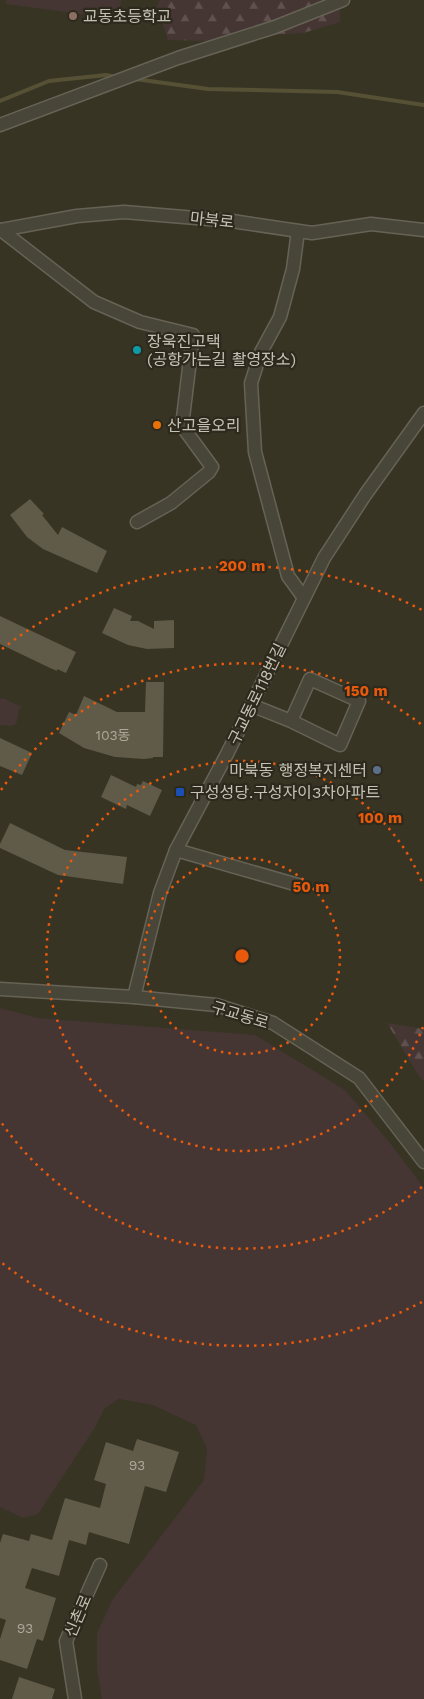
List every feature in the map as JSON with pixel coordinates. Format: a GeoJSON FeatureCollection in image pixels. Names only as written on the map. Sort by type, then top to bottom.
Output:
{"type":"FeatureCollection","features":[{"type":"Feature","properties":{"kind":"street"},"geometry":{"type":"LineString","coordinates":[[0,125],[178,58],[275,26],[343,0]]}},
{"type":"Feature","properties":{"kind":"street","name":"마북로"},"geometry":{"type":"LineString","coordinates":[[1,230],[77,216],[124,212],[232,221],[312,233],[371,224],[424,230]]}},
{"type":"Feature","properties":{"kind":"street"},"geometry":{"type":"LineString","coordinates":[[1,230],[94,302],[140,322],[193,335],[182,426],[212,467],[209,472],[170,503],[137,522]]}},
{"type":"Feature","properties":{"kind":"street"},"geometry":{"type":"LineString","coordinates":[[298,231],[293,269],[280,317],[261,352],[251,383],[255,452],[288,576],[304,598]]}},
{"type":"Feature","properties":{"kind":"street","name":"구교동로118번길"},"geometry":{"type":"LineString","coordinates":[[134,996],[160,894],[176,850],[252,704],[324,558],[365,495],[424,412]]}},
{"type":"Feature","properties":{"kind":"street"},"geometry":{"type":"LineString","coordinates":[[252,704],[340,745],[359,701],[310,679],[291,721]]}},
{"type":"Feature","properties":{"kind":"street"},"geometry":{"type":"LineString","coordinates":[[176,850],[298,885]]}},
{"type":"Feature","properties":{"kind":"street","name":"구교동로"},"geometry":{"type":"LineString","coordinates":[[0,989],[134,996],[216,1005],[273,1023],[359,1078],[424,1162]]}},
{"type":"Feature","properties":{"kind":"street","name":"신촌로"},"geometry":{"type":"LineString","coordinates":[[75,1699],[66,1641],[100,1566]]}},
{"type":"Feature","properties":{"kind":"green space"},"geometry":{"type":"Polygon","coordinates":[[[6,0],[121,0],[119,19],[6,4],[6,0]]]}},
{"type":"Feature","properties":{"kind":"green space"},"geometry":{"type":"Polygon","coordinates":[[[160,0],[340,0],[340,22],[303,33],[211,41],[168,40],[157,7],[160,0]]]}},
{"type":"Feature","properties":{"kind":"green space"},"geometry":{"type":"Polygon","coordinates":[[[3,698],[22,707],[19,710],[16,724],[11,726],[0,725],[0,699],[3,698]]]}},
{"type":"Feature","properties":{"kind":"green space"},"geometry":{"type":"Polygon","coordinates":[[[0,1008],[38,1018],[255,1035],[345,1090],[390,1143],[424,1188],[424,1699],[102,1699],[97,1669],[97,1633],[113,1599],[204,1480],[207,1449],[196,1425],[153,1405],[119,1399],[104,1409],[94,1429],[38,1514],[23,1518],[0,1507],[0,1008]]]}},
{"type":"Feature","properties":{"kind":"green space"},"geometry":{"type":"Polygon","coordinates":[[[387,1023],[424,1029],[424,1081],[419,1076],[387,1023]]]}},
{"type":"Feature","properties":{"kind":"building"},"geometry":{"type":"Polygon","coordinates":[[[30,499],[44,514],[42,515],[58,535],[62,527],[107,551],[97,573],[43,549],[27,537],[10,515],[30,499]]]}},
{"type":"Feature","properties":{"kind":"building"},"geometry":{"type":"Polygon","coordinates":[[[114,608],[132,616],[130,621],[138,621],[154,629],[154,621],[174,620],[174,648],[147,649],[128,645],[102,633],[114,608]]]}},
{"type":"Feature","properties":{"kind":"building"},"geometry":{"type":"Polygon","coordinates":[[[0,616],[76,652],[66,673],[57,669],[57,671],[0,644],[0,616]]]}},
{"type":"Feature","properties":{"kind":"building"},"geometry":{"type":"Polygon","coordinates":[[[146,682],[164,682],[163,757],[144,759],[115,757],[84,748],[59,733],[69,712],[76,715],[84,696],[117,712],[145,712],[146,682]]]}},
{"type":"Feature","properties":{"kind":"building"},"geometry":{"type":"Polygon","coordinates":[[[0,738],[32,753],[22,775],[0,766],[0,738]]]}},
{"type":"Feature","properties":{"kind":"building"},"geometry":{"type":"Polygon","coordinates":[[[111,775],[136,787],[137,784],[141,785],[143,781],[162,790],[150,816],[127,805],[126,809],[101,797],[111,775]]]}},
{"type":"Feature","properties":{"kind":"building"},"geometry":{"type":"Polygon","coordinates":[[[10,823],[65,850],[127,857],[123,884],[58,875],[0,848],[10,823]]]}},
{"type":"Feature","properties":{"kind":"building"},"geometry":{"type":"Polygon","coordinates":[[[137,1439],[179,1452],[166,1492],[145,1486],[129,1544],[89,1532],[86,1545],[69,1540],[59,1576],[32,1568],[25,1588],[56,1598],[43,1641],[37,1639],[27,1669],[0,1660],[0,1639],[6,1620],[0,1618],[0,1543],[3,1534],[29,1541],[31,1534],[52,1540],[65,1498],[100,1508],[106,1484],[94,1480],[106,1442],[133,1451],[137,1439]]]}},
{"type":"Feature","properties":{"kind":"building"},"geometry":{"type":"Polygon","coordinates":[[[19,1677],[55,1689],[52,1699],[12,1699],[19,1677]]]}},
{"type":"Feature","properties":{"kind":"waterway"},"geometry":{"type":"LineString","coordinates":[[0,101],[49,81],[106,75],[116,77]]}},
{"type":"Feature","properties":{"kind":"waterway"},"geometry":{"type":"LineString","coordinates":[[135,79],[208,89],[337,92],[424,105]]}},
{"type":"Feature","properties":{"kind":"place","name":"교동초등학교"},"geometry":{"type":"Point","coordinates":[73,16]}},
{"type":"Feature","properties":{"kind":"place","name":"장욱진고택 (공항가는길 촬영장소)"},"geometry":{"type":"Point","coordinates":[137,350]}},
{"type":"Feature","properties":{"kind":"place","name":"산고을오리"},"geometry":{"type":"Point","coordinates":[157,425]}},
{"type":"Feature","properties":{"kind":"place","name":"마북동 행정복지센터"},"geometry":{"type":"Point","coordinates":[377,770]}},
{"type":"Feature","properties":{"kind":"place","name":"구성성당.구성자이3차아파트"},"geometry":{"type":"Point","coordinates":[180,792]}}]}
